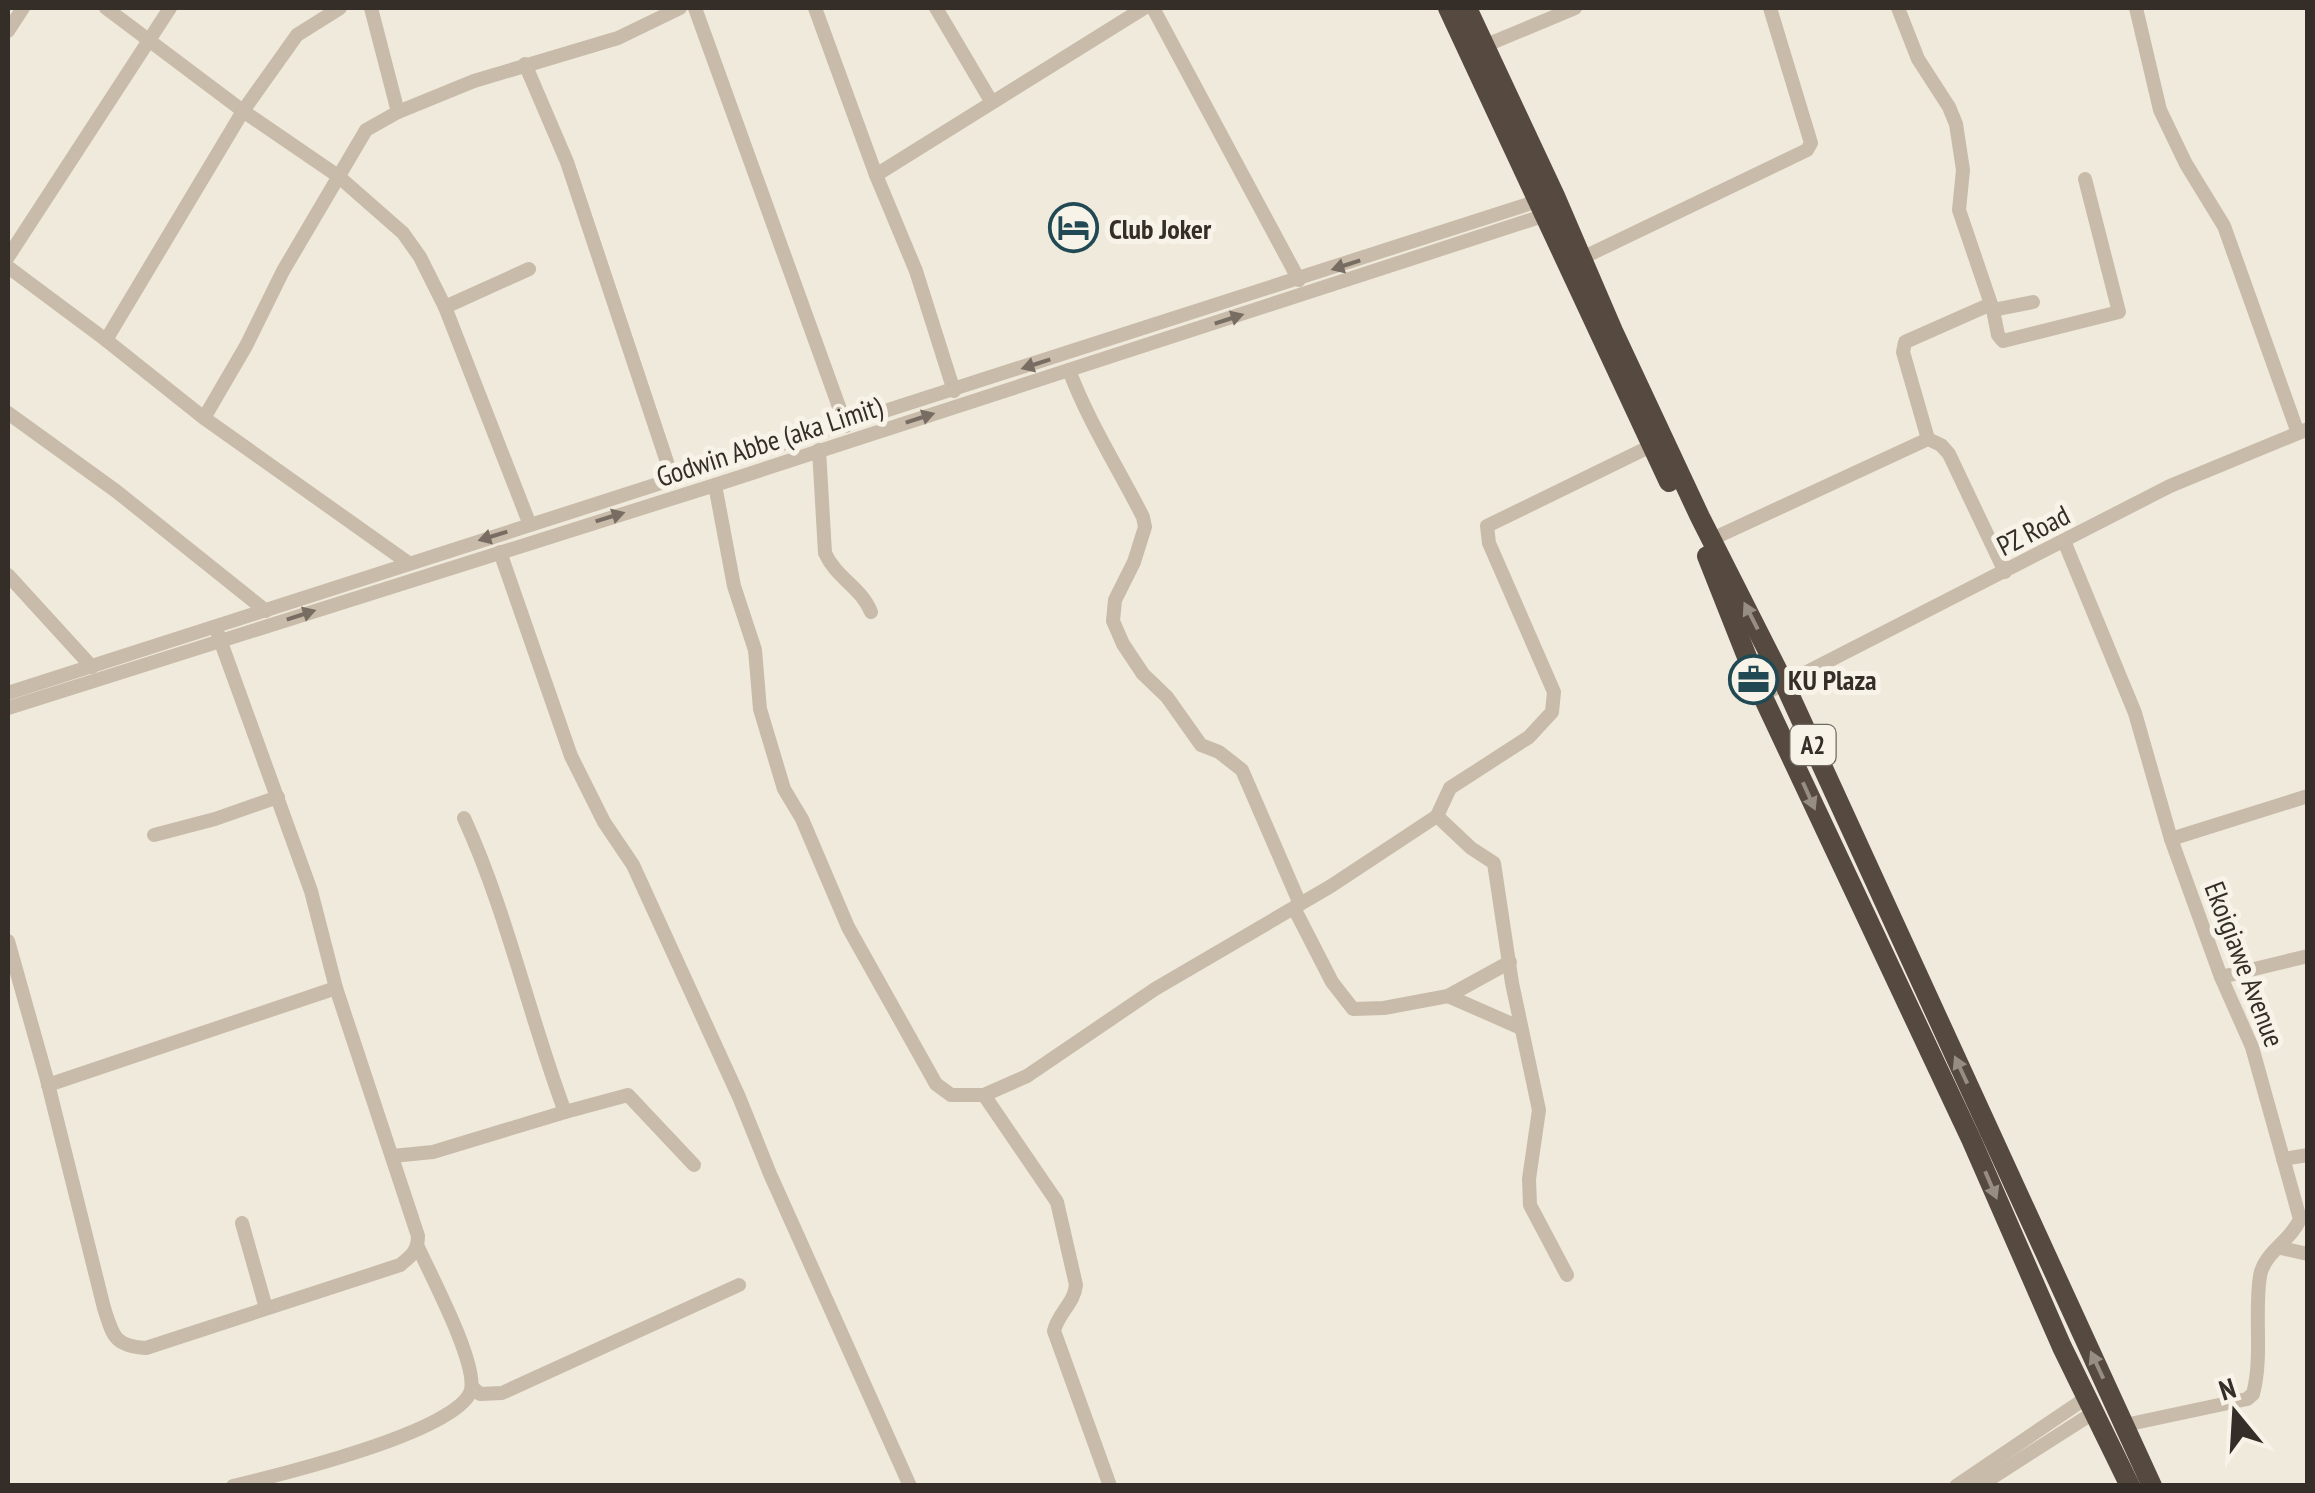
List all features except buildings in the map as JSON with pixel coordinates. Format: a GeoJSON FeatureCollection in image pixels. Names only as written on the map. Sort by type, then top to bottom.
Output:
{"type":"FeatureCollection","features":[{"type":"Feature","properties":{"kind":"highway","name":"A2"},"geometry":{"type":"LineString","coordinates":[[1448,8],[1549,206],[1582,258],[1712,539],[1785,685],[2152,1486]]}},
{"type":"Feature","properties":{"kind":"highway","name":"A2"},"geometry":{"type":"LineString","coordinates":[[1467,8],[1650,446],[1712,567],[1762,696],[2130,1486]]}},
{"type":"Feature","properties":{"kind":"street"},"geometry":{"type":"LineString","coordinates":[[8,31],[23,8]]}},
{"type":"Feature","properties":{"kind":"street"},"geometry":{"type":"LineString","coordinates":[[106,8],[243,111],[338,176],[403,233],[445,307],[530,525]]}},
{"type":"Feature","properties":{"kind":"street"},"geometry":{"type":"LineString","coordinates":[[8,258],[170,8]]}},
{"type":"Feature","properties":{"kind":"street"},"geometry":{"type":"LineString","coordinates":[[106,340],[243,111],[297,35],[340,8]]}},
{"type":"Feature","properties":{"kind":"street"},"geometry":{"type":"LineString","coordinates":[[372,8],[398,112]]}},
{"type":"Feature","properties":{"kind":"street"},"geometry":{"type":"LineString","coordinates":[[204,418],[283,271],[366,130],[398,112],[525,64],[618,38],[680,8]]}},
{"type":"Feature","properties":{"kind":"street"},"geometry":{"type":"LineString","coordinates":[[695,8],[846,426]]}},
{"type":"Feature","properties":{"kind":"street"},"geometry":{"type":"LineString","coordinates":[[815,8],[916,272],[954,391]]}},
{"type":"Feature","properties":{"kind":"street"},"geometry":{"type":"LineString","coordinates":[[936,8],[991,101]]}},
{"type":"Feature","properties":{"kind":"street"},"geometry":{"type":"LineString","coordinates":[[876,175],[1144,8]]}},
{"type":"Feature","properties":{"kind":"street"},"geometry":{"type":"LineString","coordinates":[[1153,8],[1299,280]]}},
{"type":"Feature","properties":{"kind":"street"},"geometry":{"type":"LineString","coordinates":[[1484,46],[1576,8]]}},
{"type":"Feature","properties":{"kind":"street"},"geometry":{"type":"LineString","coordinates":[[1582,258],[1807,150],[1811,143],[1770,8]]}},
{"type":"Feature","properties":{"kind":"street"},"geometry":{"type":"LineString","coordinates":[[1898,8],[1918,60],[1949,106],[1956,124],[1962,152],[1958,210],[1998,335],[2006,342],[2119,312],[2085,179]]}},
{"type":"Feature","properties":{"kind":"street"},"geometry":{"type":"LineString","coordinates":[[2136,8],[2160,110],[2186,164],[2224,226],[2303,431]]}},
{"type":"Feature","properties":{"kind":"street"},"geometry":{"type":"LineString","coordinates":[[525,64],[567,162],[672,480]]}},
{"type":"Feature","properties":{"kind":"street","name":"Godwin Abbe (aka Limit)"},"geometry":{"type":"LineString","coordinates":[[8,708],[380,581],[407,562],[1299,280],[1549,206]]}},
{"type":"Feature","properties":{"kind":"street","name":"Godwin Abbe (aka Limit)"},"geometry":{"type":"LineString","coordinates":[[8,693],[218,635],[266,611],[500,552],[715,485],[1070,370],[1549,206]]}},
{"type":"Feature","properties":{"kind":"street"},"geometry":{"type":"LineString","coordinates":[[8,268],[204,418],[407,562]]}},
{"type":"Feature","properties":{"kind":"street"},"geometry":{"type":"LineString","coordinates":[[445,307],[529,269]]}},
{"type":"Feature","properties":{"kind":"street"},"geometry":{"type":"LineString","coordinates":[[2004,572],[1949,454],[1928,439],[1903,352],[1911,337],[1992,307],[2033,302]]}},
{"type":"Feature","properties":{"kind":"street"},"geometry":{"type":"LineString","coordinates":[[1070,370],[1083,406],[1108,446],[1145,527],[1134,562],[1115,600],[1113,621],[1144,674],[1167,697],[1201,745],[1220,752],[1242,770],[1332,982],[1354,1009],[1384,1008],[1448,996],[1510,962]]}},
{"type":"Feature","properties":{"kind":"street"},"geometry":{"type":"LineString","coordinates":[[8,413],[116,491],[266,611]]}},
{"type":"Feature","properties":{"kind":"street","name":"PZ Road"},"geometry":{"type":"LineString","coordinates":[[1762,696],[2170,486],[2303,431]]}},
{"type":"Feature","properties":{"kind":"street"},"geometry":{"type":"LineString","coordinates":[[1712,539],[1928,439]]}},
{"type":"Feature","properties":{"kind":"street"},"geometry":{"type":"LineString","coordinates":[[715,485],[734,586],[754,650],[760,709],[784,789],[802,819],[856,941],[936,1084],[951,1095],[984,1095],[1027,1076],[1154,989],[1297,906],[1437,816],[1450,788],[1529,736],[1552,712],[1554,692],[1488,543],[1487,526],[1650,446]]}},
{"type":"Feature","properties":{"kind":"street"},"geometry":{"type":"LineString","coordinates":[[819,450],[825,554],[832,568],[866,598],[871,612]]}},
{"type":"Feature","properties":{"kind":"street","name":"Ekoigiawe Avenue"},"geometry":{"type":"LineString","coordinates":[[2064,541],[2136,713],[2171,839],[2221,977],[2252,1047],[2300,1219],[2260,1272],[2253,1394],[2247,1399],[2125,1425]]}},
{"type":"Feature","properties":{"kind":"street"},"geometry":{"type":"LineString","coordinates":[[500,552],[572,756],[604,822],[633,865],[740,1097],[770,1174],[910,1486]]}},
{"type":"Feature","properties":{"kind":"street"},"geometry":{"type":"LineString","coordinates":[[8,576],[92,667]]}},
{"type":"Feature","properties":{"kind":"street"},"geometry":{"type":"LineString","coordinates":[[218,635],[312,891],[336,988],[418,1236],[418,1247],[456,1328],[472,1387],[480,1394],[502,1393],[739,1285]]}},
{"type":"Feature","properties":{"kind":"street"},"geometry":{"type":"LineString","coordinates":[[154,835],[215,819],[278,796]]}},
{"type":"Feature","properties":{"kind":"street"},"geometry":{"type":"LineString","coordinates":[[2171,839],[2308,796]]}},
{"type":"Feature","properties":{"kind":"street"},"geometry":{"type":"LineString","coordinates":[[1437,816],[1471,848],[1494,863],[1521,1028],[1539,1110],[1529,1179],[1530,1205],[1566,1275]]}},
{"type":"Feature","properties":{"kind":"street"},"geometry":{"type":"LineString","coordinates":[[464,818],[480,854],[542,1052],[565,1112]]}},
{"type":"Feature","properties":{"kind":"street"},"geometry":{"type":"LineString","coordinates":[[8,940],[104,1308],[120,1342],[146,1348],[400,1265],[418,1247]]}},
{"type":"Feature","properties":{"kind":"street"},"geometry":{"type":"LineString","coordinates":[[2221,977],[2308,956]]}},
{"type":"Feature","properties":{"kind":"street"},"geometry":{"type":"LineString","coordinates":[[48,1085],[336,988]]}},
{"type":"Feature","properties":{"kind":"street"},"geometry":{"type":"LineString","coordinates":[[1448,996],[1521,1028]]}},
{"type":"Feature","properties":{"kind":"street"},"geometry":{"type":"LineString","coordinates":[[392,1156],[433,1152],[628,1095],[694,1164]]}},
{"type":"Feature","properties":{"kind":"street"},"geometry":{"type":"LineString","coordinates":[[984,1095],[1057,1202],[1076,1285],[1075,1297],[1056,1320],[1054,1330],[1110,1486]]}},
{"type":"Feature","properties":{"kind":"street"},"geometry":{"type":"LineString","coordinates":[[2283,1159],[2308,1155]]}},
{"type":"Feature","properties":{"kind":"street"},"geometry":{"type":"LineString","coordinates":[[242,1223],[266,1308]]}},
{"type":"Feature","properties":{"kind":"street"},"geometry":{"type":"LineString","coordinates":[[2281,1248],[2308,1254]]}},
{"type":"Feature","properties":{"kind":"street"},"geometry":{"type":"LineString","coordinates":[[233,1486],[397,1439],[457,1410],[472,1387]]}},
{"type":"Feature","properties":{"kind":"street"},"geometry":{"type":"LineString","coordinates":[[1956,1486],[2090,1406]]}},
{"type":"Feature","properties":{"kind":"street"},"geometry":{"type":"LineString","coordinates":[[1979,1486],[2090,1406]]}},
{"type":"Feature","properties":{"kind":"place","name":"Club Joker"},"geometry":{"type":"Point","coordinates":[1074,228]}},
{"type":"Feature","properties":{"kind":"place","name":"KU Plaza"},"geometry":{"type":"Point","coordinates":[1753,679]}}]}
